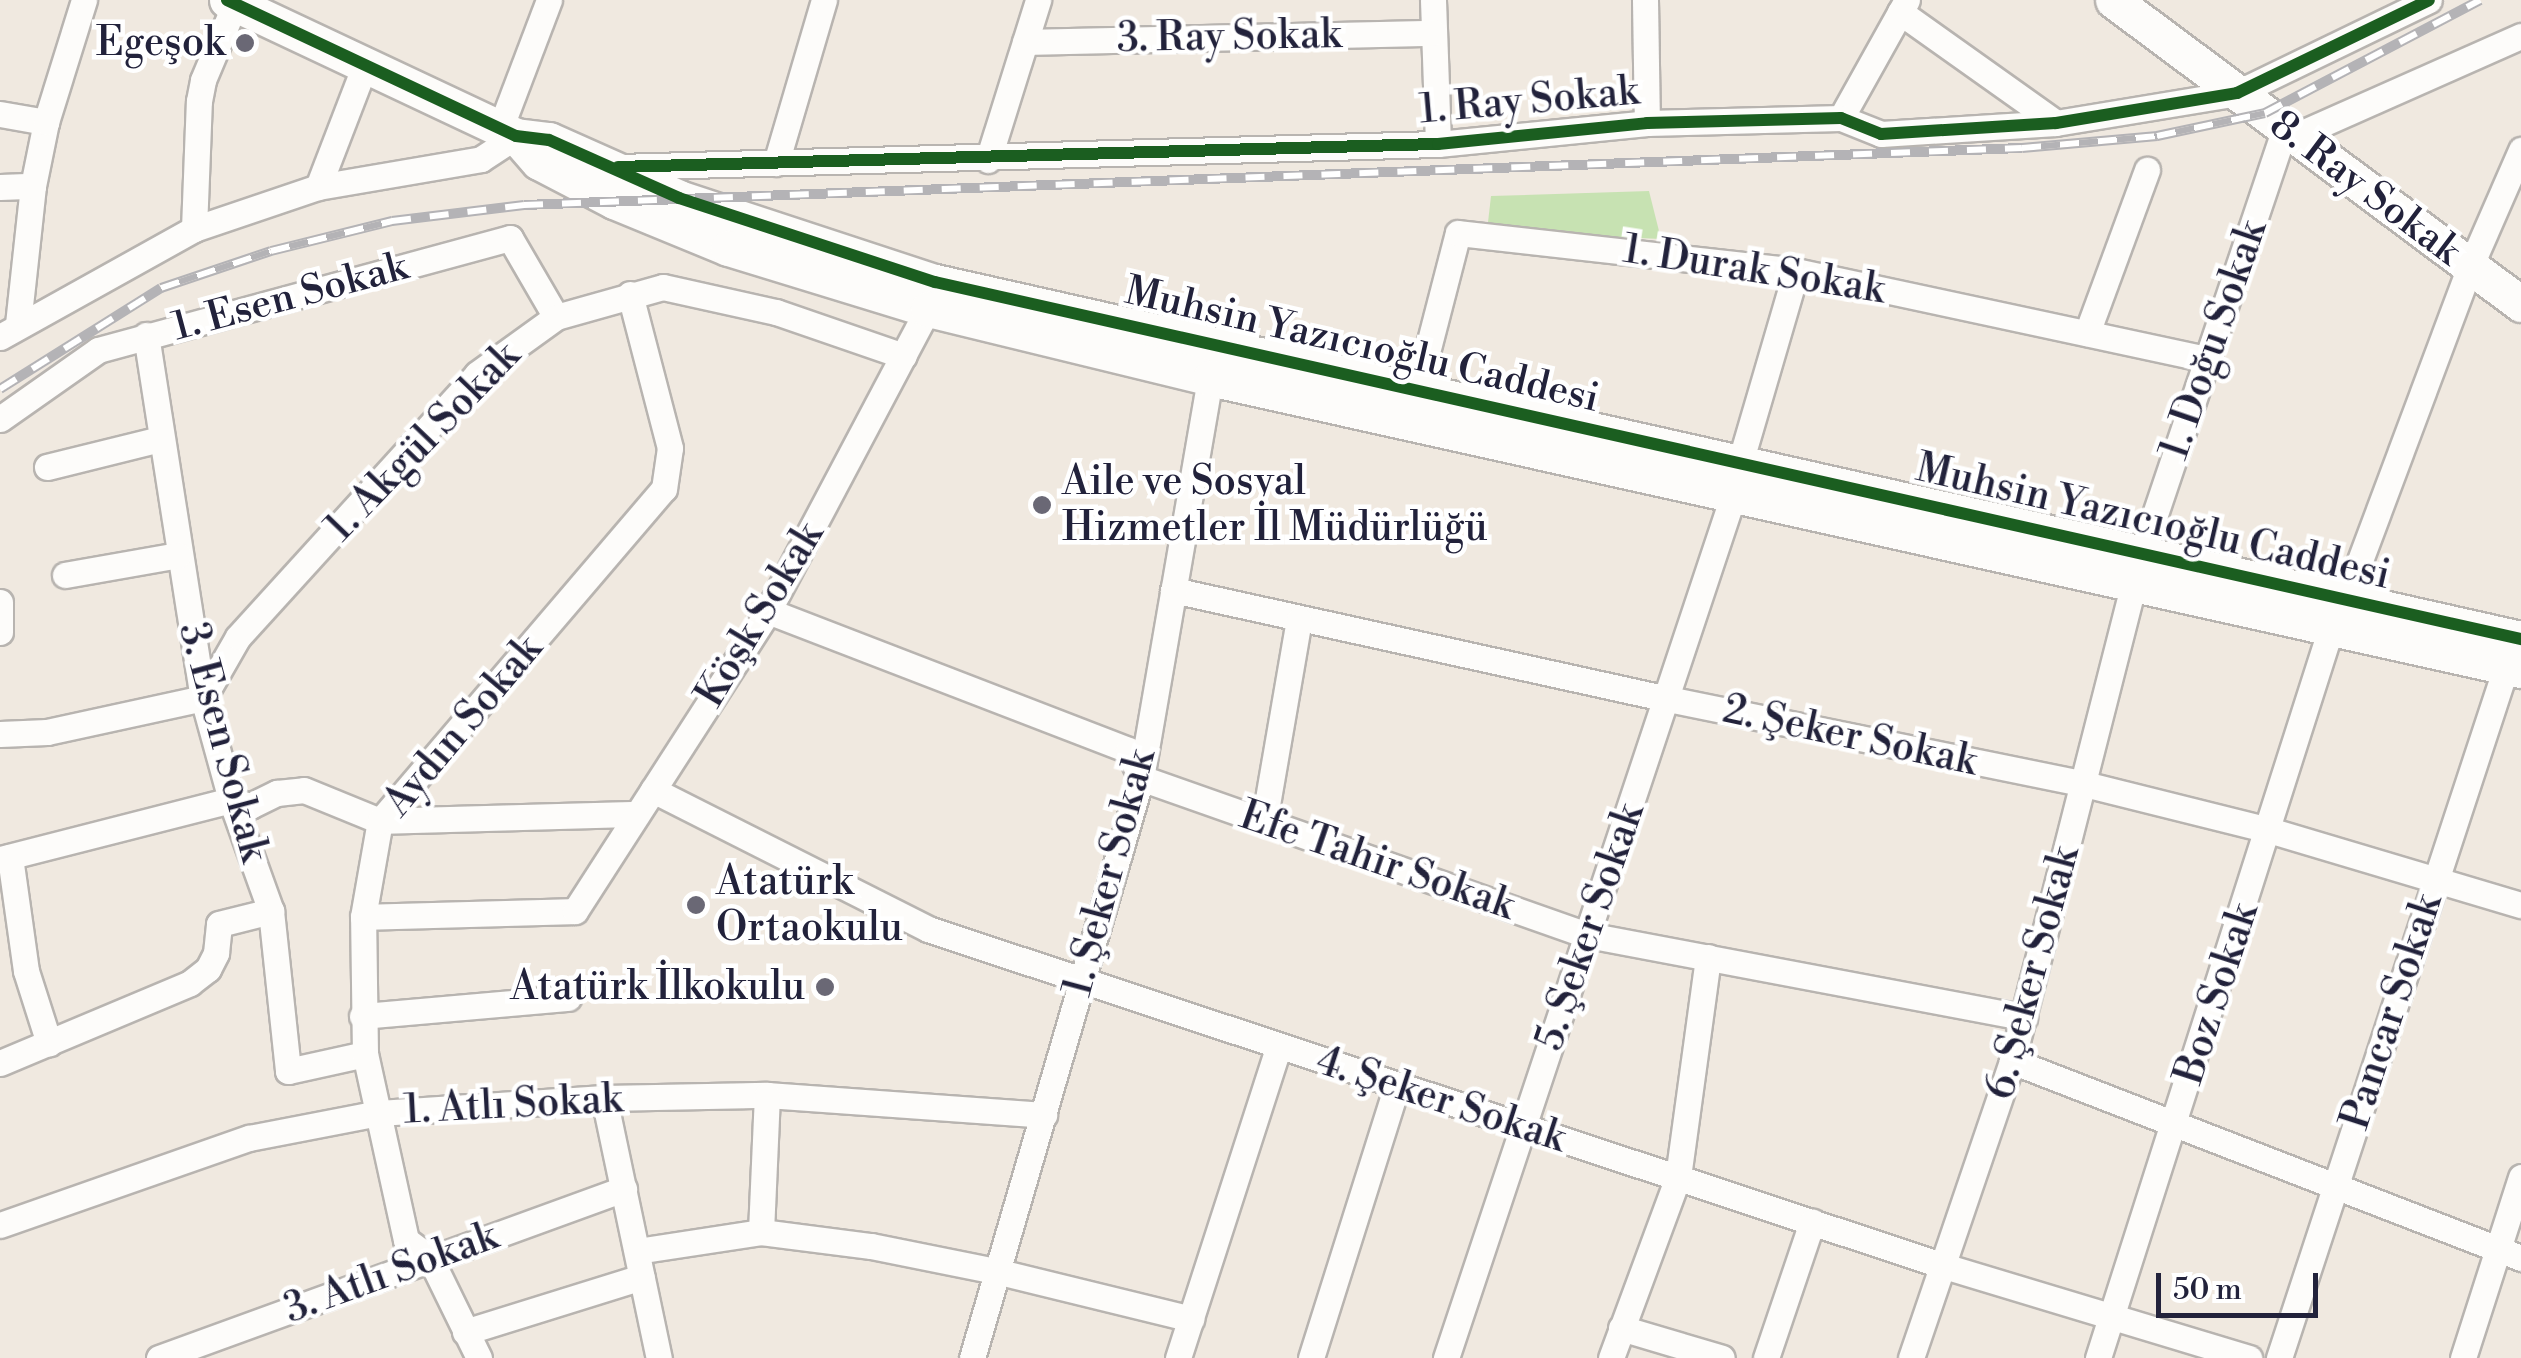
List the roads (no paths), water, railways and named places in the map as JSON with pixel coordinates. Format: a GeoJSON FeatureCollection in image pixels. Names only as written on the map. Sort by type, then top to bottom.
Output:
{"type":"FeatureCollection","features":[{"type":"Feature","properties":{"kind":"street"},"geometry":{"type":"LineString","coordinates":[[9,330],[46,122],[84,0]]}},
{"type":"Feature","properties":{"kind":"street"},"geometry":{"type":"LineString","coordinates":[[508,132],[549,0]]}},
{"type":"Feature","properties":{"kind":"street"},"geometry":{"type":"LineString","coordinates":[[776,163],[824,0]]}},
{"type":"Feature","properties":{"kind":"street"},"geometry":{"type":"LineString","coordinates":[[988,160],[1038,0]]}},
{"type":"Feature","properties":{"kind":"street"},"geometry":{"type":"LineString","coordinates":[[1433,0],[1438,144]]}},
{"type":"Feature","properties":{"kind":"street"},"geometry":{"type":"LineString","coordinates":[[1645,0],[1647,123]]}},
{"type":"Feature","properties":{"kind":"street","name":"8. Ray Sokak"},"geometry":{"type":"LineString","coordinates":[[2113,0],[2521,304]]}},
{"type":"Feature","properties":{"kind":"street"},"geometry":{"type":"LineString","coordinates":[[194,229],[198,102],[231,2]]}},
{"type":"Feature","properties":{"kind":"street","name":"Muhsin Yazıcıoğlu Caddesi"},"geometry":{"type":"LineString","coordinates":[[231,2],[508,132],[549,140],[679,198],[932,296],[1210,378],[1736,479],[2339,613],[2516,659]]}},
{"type":"Feature","properties":{"kind":"street","name":"1. Ray Sokak"},"geometry":{"type":"LineString","coordinates":[[608,167],[988,160],[1438,144],[1647,123],[1841,118],[1881,134],[2056,124],[2237,93],[2415,4]]}},
{"type":"Feature","properties":{"kind":"street"},"geometry":{"type":"LineString","coordinates":[[1841,118],[1903,6],[2056,124]]}},
{"type":"Feature","properties":{"kind":"street","name":"3. Ray Sokak"},"geometry":{"type":"LineString","coordinates":[[1025,42],[1434,33]]}},
{"type":"Feature","properties":{"kind":"street"},"geometry":{"type":"LineString","coordinates":[[2290,132],[2521,36]]}},
{"type":"Feature","properties":{"kind":"street"},"geometry":{"type":"LineString","coordinates":[[318,187],[365,65]]}},
{"type":"Feature","properties":{"kind":"street"},"geometry":{"type":"LineString","coordinates":[[0,114],[46,122]]}},
{"type":"Feature","properties":{"kind":"street","name":"Muhsin Yazıcıoğlu Caddesi"},"geometry":{"type":"LineString","coordinates":[[508,132],[539,162],[614,201],[728,248],[932,296],[1416,392],[1736,479]]}},
{"type":"Feature","properties":{"kind":"street","name":"1. Esen Sokak"},"geometry":{"type":"LineString","coordinates":[[9,330],[194,229],[318,187],[480,159],[508,132]]}},
{"type":"Feature","properties":{"kind":"street","name":"1. Doğu Sokak"},"geometry":{"type":"LineString","coordinates":[[2138,568],[2290,132]]}},
{"type":"Feature","properties":{"kind":"street","name":"Boz Sokak"},"geometry":{"type":"LineString","coordinates":[[2098,1358],[2339,613],[2470,266],[2521,150]]}},
{"type":"Feature","properties":{"kind":"street"},"geometry":{"type":"LineString","coordinates":[[2087,333],[2147,170]]}},
{"type":"Feature","properties":{"kind":"street"},"geometry":{"type":"LineString","coordinates":[[0,187],[33,186]]}},
{"type":"Feature","properties":{"kind":"street","name":"1. Durak Sokak"},"geometry":{"type":"LineString","coordinates":[[1416,392],[1458,233],[1796,270],[2208,359]]}},
{"type":"Feature","properties":{"kind":"street","name":"1. Esen Sokak"},"geometry":{"type":"LineString","coordinates":[[0,419],[98,350],[510,238],[556,316]]}},
{"type":"Feature","properties":{"kind":"street","name":"5. Şeker Sokak"},"geometry":{"type":"LineString","coordinates":[[1446,1358],[1520,1128],[1668,699],[1796,270]]}},
{"type":"Feature","properties":{"kind":"street","name":"1. Akgül Sokak"},"geometry":{"type":"LineString","coordinates":[[203,698],[238,637],[477,374],[556,316],[663,287],[776,312],[904,356]]}},
{"type":"Feature","properties":{"kind":"street","name":"Aydın Sokak"},"geometry":{"type":"LineString","coordinates":[[478,1358],[430,1258],[406,1240],[365,1054],[363,917],[380,820],[664,488],[670,448],[630,294]]}},
{"type":"Feature","properties":{"kind":"street","name":"Köşk Sokak"},"geometry":{"type":"LineString","coordinates":[[363,917],[575,911],[768,611],[932,296]]}},
{"type":"Feature","properties":{"kind":"street","name":"3. Esen Sokak"},"geometry":{"type":"LineString","coordinates":[[146,335],[203,698],[231,800],[271,911],[288,1070],[365,1054]]}},
{"type":"Feature","properties":{"kind":"street","name":"1. Şeker Sokak"},"geometry":{"type":"LineString","coordinates":[[972,1358],[1141,778],[1210,378]]}},
{"type":"Feature","properties":{"kind":"street"},"geometry":{"type":"LineString","coordinates":[[47,467],[160,438]]}},
{"type":"Feature","properties":{"kind":"street"},"geometry":{"type":"LineString","coordinates":[[65,575],[178,555]]}},
{"type":"Feature","properties":{"kind":"street","name":"6. Şeker Sokak"},"geometry":{"type":"LineString","coordinates":[[1911,1358],[2012,1061],[2138,568]]}},
{"type":"Feature","properties":{"kind":"street","name":"2. Şeker Sokak"},"geometry":{"type":"LineString","coordinates":[[1173,590],[1668,699],[2084,784],[2269,830],[2521,906]]}},
{"type":"Feature","properties":{"kind":"street"},"geometry":{"type":"LineString","coordinates":[[0,602],[1,632]]}},
{"type":"Feature","properties":{"kind":"street","name":"Efe Tahir Sokak"},"geometry":{"type":"LineString","coordinates":[[768,611],[1128,750],[1141,778],[1588,934],[2024,1016]]}},
{"type":"Feature","properties":{"kind":"street"},"geometry":{"type":"LineString","coordinates":[[1264,822],[1299,620]]}},
{"type":"Feature","properties":{"kind":"street","name":"Pancar Sokak"},"geometry":{"type":"LineString","coordinates":[[2279,1358],[2436,880],[2516,659]]}},
{"type":"Feature","properties":{"kind":"street"},"geometry":{"type":"LineString","coordinates":[[0,734],[48,732],[203,698]]}},
{"type":"Feature","properties":{"kind":"street"},"geometry":{"type":"LineString","coordinates":[[50,1043],[26,971],[5,858],[231,800],[250,806],[277,793],[304,790],[380,820],[637,814]]}},
{"type":"Feature","properties":{"kind":"street","name":"4. Şeker Sokak"},"geometry":{"type":"LineString","coordinates":[[653,790],[928,929],[1944,1266],[2248,1358]]}},
{"type":"Feature","properties":{"kind":"street"},"geometry":{"type":"LineString","coordinates":[[0,1063],[190,983],[208,969],[216,953],[220,924],[271,911]]}},
{"type":"Feature","properties":{"kind":"street"},"geometry":{"type":"LineString","coordinates":[[1611,1358],[1678,1177],[1708,957]]}},
{"type":"Feature","properties":{"kind":"street"},"geometry":{"type":"LineString","coordinates":[[362,1016],[568,998]]}},
{"type":"Feature","properties":{"kind":"street"},"geometry":{"type":"LineString","coordinates":[[1178,1358],[1279,1046]]}},
{"type":"Feature","properties":{"kind":"street"},"geometry":{"type":"LineString","coordinates":[[2012,1061],[2521,1258]]}},
{"type":"Feature","properties":{"kind":"street"},"geometry":{"type":"LineString","coordinates":[[1312,1358],[1396,1085]]}},
{"type":"Feature","properties":{"kind":"street"},"geometry":{"type":"LineString","coordinates":[[761,1232],[767,1095]]}},
{"type":"Feature","properties":{"kind":"street","name":"1. Atlı Sokak"},"geometry":{"type":"LineString","coordinates":[[0,1225],[249,1138],[379,1113],[604,1098],[767,1095],[1044,1115]]}},
{"type":"Feature","properties":{"kind":"street"},"geometry":{"type":"LineString","coordinates":[[604,1098],[660,1358]]}},
{"type":"Feature","properties":{"kind":"street"},"geometry":{"type":"LineString","coordinates":[[2463,1358],[2495,1248],[2521,1177]]}},
{"type":"Feature","properties":{"kind":"street","name":"3. Atlı Sokak"},"geometry":{"type":"LineString","coordinates":[[159,1358],[624,1189]]}},
{"type":"Feature","properties":{"kind":"street"},"geometry":{"type":"LineString","coordinates":[[1766,1358],[1812,1222]]}},
{"type":"Feature","properties":{"kind":"street"},"geometry":{"type":"LineString","coordinates":[[637,1251],[761,1232],[871,1246],[1000,1272],[1191,1320]]}},
{"type":"Feature","properties":{"kind":"street"},"geometry":{"type":"LineString","coordinates":[[465,1332],[642,1277]]}},
{"type":"Feature","properties":{"kind":"street"},"geometry":{"type":"LineString","coordinates":[[1620,1328],[1722,1358]]}},
{"type":"Feature","properties":{"kind":"railway"},"geometry":{"type":"LineString","coordinates":[[0,389],[161,288],[271,251],[392,221],[524,205],[2022,148],[2157,136],[2265,113],[2480,0]]}},
{"type":"Feature","properties":{"kind":"place","name":"Egeşok"},"geometry":{"type":"Point","coordinates":[245,43]}},
{"type":"Feature","properties":{"kind":"place","name":"Aile ve Sosyal Hizmetler İl Müdürlüğü"},"geometry":{"type":"Point","coordinates":[1042,505]}},
{"type":"Feature","properties":{"kind":"place","name":"Atatürk Ortaokulu"},"geometry":{"type":"Point","coordinates":[696,905]}},
{"type":"Feature","properties":{"kind":"place","name":"Atatürk İlkokulu"},"geometry":{"type":"Point","coordinates":[825,987]}}]}
